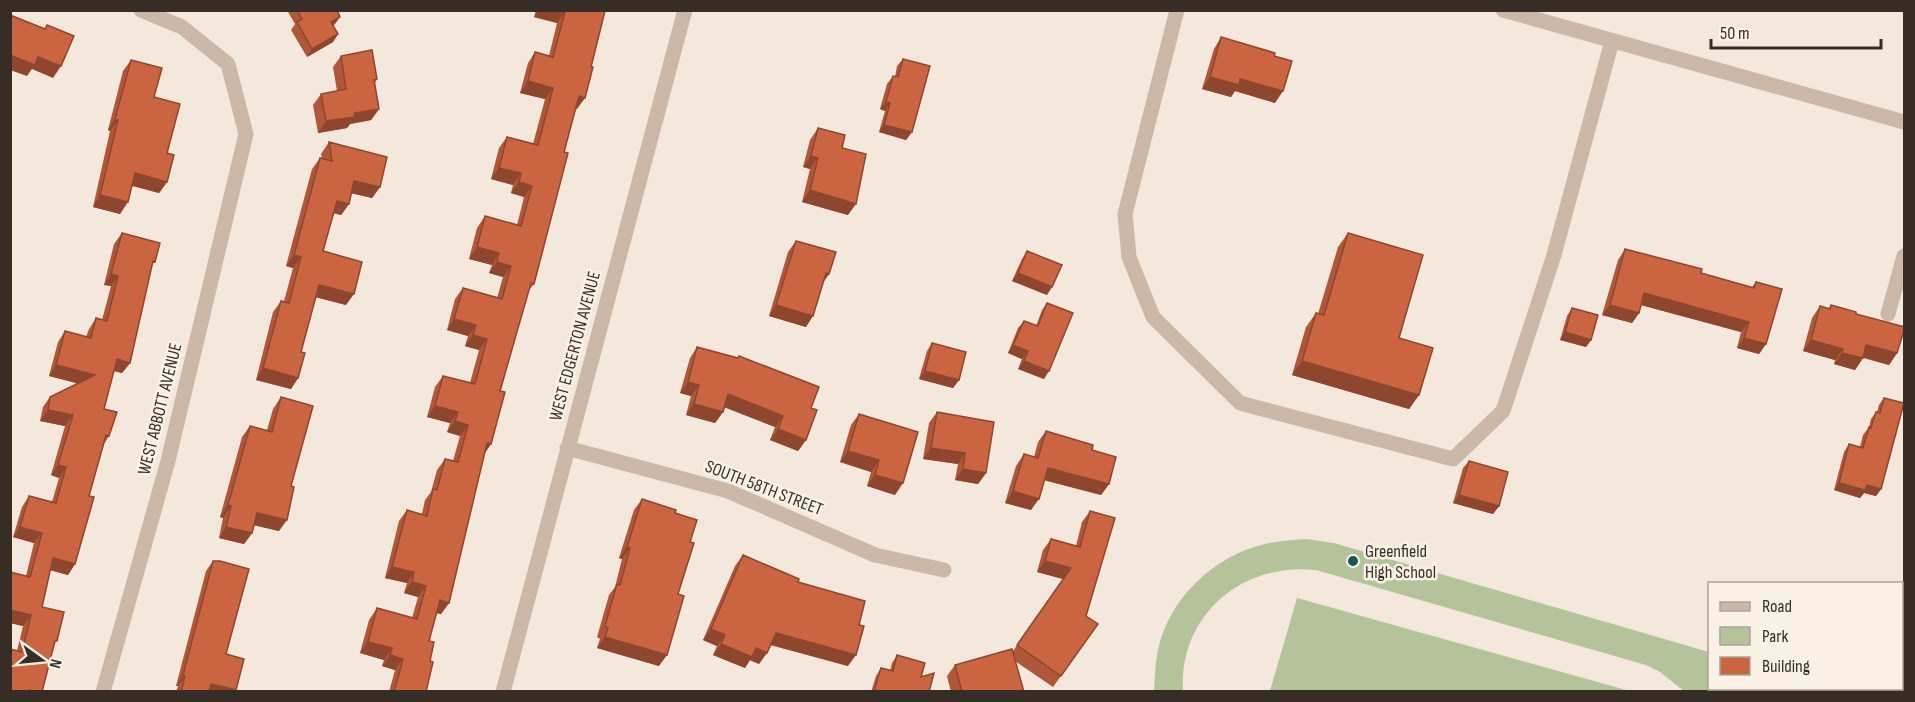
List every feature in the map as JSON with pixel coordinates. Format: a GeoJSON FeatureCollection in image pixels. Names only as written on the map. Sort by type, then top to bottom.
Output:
{"type":"FeatureCollection","features":[{"type":"Feature","properties":{"kind":"street","name":"WEST ABBOTT AVENUE"},"geometry":{"type":"LineString","coordinates":[[103,692],[168,461],[246,134],[228,64],[182,27],[141,10]]}},
{"type":"Feature","properties":{"kind":"street","name":"WEST EDGERTON AVENUE"},"geometry":{"type":"LineString","coordinates":[[503,692],[685,10]]}},
{"type":"Feature","properties":{"kind":"street"},"geometry":{"type":"LineString","coordinates":[[1177,10],[1125,214],[1129,256],[1153,317],[1240,403],[1453,459],[1503,411],[1554,255],[1612,40]]}},
{"type":"Feature","properties":{"kind":"street"},"geometry":{"type":"LineString","coordinates":[[1503,10],[1905,122]]}},
{"type":"Feature","properties":{"kind":"street"},"geometry":{"type":"LineString","coordinates":[[1888,314],[1905,256]]}},
{"type":"Feature","properties":{"kind":"street","name":"SOUTH 58TH STREET"},"geometry":{"type":"LineString","coordinates":[[567,448],[728,491],[875,555],[944,570]]}},
{"type":"Feature","properties":{"kind":"green space"},"geometry":{"type":"Polygon","coordinates":[[[1306,539],[1334,543],[1708,652],[1708,690],[1720,691],[1684,691],[1660,672],[1646,665],[1316,570],[1289,570],[1263,575],[1240,585],[1220,599],[1204,617],[1192,639],[1185,664],[1183,691],[1154,691],[1157,655],[1164,631],[1172,613],[1196,582],[1228,558],[1246,550],[1285,541],[1306,539]]]}},
{"type":"Feature","properties":{"kind":"green space"},"geometry":{"type":"Polygon","coordinates":[[[1297,598],[1630,691],[1270,691],[1297,598]]]}},
{"type":"Feature","properties":{"kind":"building"},"geometry":{"type":"Polygon","coordinates":[[[297,10],[337,10],[340,17],[331,22],[338,34],[312,49],[297,22],[302,19],[297,10]]]}},
{"type":"Feature","properties":{"kind":"building"},"geometry":{"type":"Polygon","coordinates":[[[559,10],[605,11],[591,67],[593,67],[585,98],[579,96],[564,152],[568,153],[534,284],[531,283],[500,391],[505,392],[491,444],[487,443],[449,603],[440,600],[429,641],[434,642],[430,661],[433,662],[426,692],[394,692],[403,659],[390,655],[392,648],[368,642],[377,608],[417,619],[426,586],[412,582],[414,572],[392,567],[407,510],[427,516],[433,489],[437,490],[445,459],[458,462],[468,425],[455,421],[458,412],[435,406],[443,376],[475,384],[487,339],[473,335],[476,325],[454,319],[463,288],[502,299],[511,266],[497,262],[499,253],[477,247],[485,216],[521,226],[532,186],[519,182],[521,173],[499,168],[507,137],[538,145],[553,88],[528,81],[535,52],[553,57],[565,12],[559,10]]]}},
{"type":"Feature","properties":{"kind":"building"},"geometry":{"type":"Polygon","coordinates":[[[10,15],[45,29],[47,25],[74,36],[61,66],[38,57],[35,65],[10,55],[10,15]]]}},
{"type":"Feature","properties":{"kind":"building"},"geometry":{"type":"Polygon","coordinates":[[[1221,37],[1275,53],[1274,56],[1292,61],[1283,91],[1240,79],[1239,85],[1210,77],[1221,37]]]}},
{"type":"Feature","properties":{"kind":"building"},"geometry":{"type":"Polygon","coordinates":[[[372,50],[379,109],[354,113],[355,117],[326,121],[321,94],[346,89],[341,56],[372,50]]]}},
{"type":"Feature","properties":{"kind":"building"},"geometry":{"type":"Polygon","coordinates":[[[903,59],[930,66],[912,132],[884,125],[890,103],[886,102],[893,76],[898,77],[903,59]]]}},
{"type":"Feature","properties":{"kind":"building"},"geometry":{"type":"Polygon","coordinates":[[[131,60],[162,68],[154,97],[180,104],[167,153],[174,155],[167,182],[135,173],[128,202],[100,195],[118,120],[115,119],[131,60]]]}},
{"type":"Feature","properties":{"kind":"building"},"geometry":{"type":"Polygon","coordinates":[[[818,128],[845,135],[842,148],[866,154],[856,204],[810,190],[818,158],[811,156],[818,128]]]}},
{"type":"Feature","properties":{"kind":"building"},"geometry":{"type":"Polygon","coordinates":[[[329,142],[387,157],[380,187],[354,181],[349,204],[337,201],[323,251],[362,262],[354,294],[319,285],[301,352],[305,353],[298,378],[263,368],[281,301],[289,303],[301,257],[294,255],[320,158],[332,161],[329,142]]]}},
{"type":"Feature","properties":{"kind":"building"},"geometry":{"type":"Polygon","coordinates":[[[122,233],[160,243],[155,262],[153,261],[130,363],[117,359],[104,409],[117,412],[109,436],[106,435],[89,496],[94,497],[75,564],[53,558],[42,607],[64,612],[42,692],[29,690],[28,692],[10,692],[10,649],[22,652],[31,615],[10,610],[10,572],[30,577],[42,533],[20,527],[29,496],[56,503],[66,467],[58,465],[73,415],[48,410],[50,397],[95,375],[56,365],[65,331],[91,338],[96,318],[107,321],[118,276],[111,274],[122,233]]]}},
{"type":"Feature","properties":{"kind":"building"},"geometry":{"type":"Polygon","coordinates":[[[1348,233],[1423,255],[1399,338],[1433,348],[1419,395],[1302,361],[1316,313],[1324,315],[1348,233]]]}},
{"type":"Feature","properties":{"kind":"building"},"geometry":{"type":"Polygon","coordinates":[[[796,241],[836,252],[829,274],[826,273],[813,316],[776,305],[796,241]]]}},
{"type":"Feature","properties":{"kind":"building"},"geometry":{"type":"Polygon","coordinates":[[[1625,249],[1702,269],[1701,273],[1754,288],[1756,282],[1782,289],[1766,344],[1744,338],[1749,322],[1644,293],[1639,313],[1610,305],[1625,249]]]}},
{"type":"Feature","properties":{"kind":"building"},"geometry":{"type":"Polygon","coordinates":[[[1027,251],[1062,265],[1052,287],[1018,273],[1027,251]]]}},
{"type":"Feature","properties":{"kind":"building"},"geometry":{"type":"Polygon","coordinates":[[[1047,303],[1073,313],[1049,371],[1024,361],[1028,351],[1013,345],[1024,321],[1038,326],[1047,303]]]}},
{"type":"Feature","properties":{"kind":"building"},"geometry":{"type":"Polygon","coordinates":[[[1831,305],[1905,327],[1897,353],[1866,345],[1863,358],[1842,353],[1843,349],[1811,340],[1820,306],[1830,309],[1831,305]]]}},
{"type":"Feature","properties":{"kind":"building"},"geometry":{"type":"Polygon","coordinates":[[[1572,308],[1598,315],[1591,340],[1565,332],[1572,308]]]}},
{"type":"Feature","properties":{"kind":"building"},"geometry":{"type":"Polygon","coordinates":[[[932,343],[966,352],[959,380],[925,371],[932,343]]]}},
{"type":"Feature","properties":{"kind":"building"},"geometry":{"type":"Polygon","coordinates":[[[697,347],[738,358],[739,356],[819,387],[811,408],[817,410],[806,440],[778,429],[783,416],[728,394],[723,412],[694,404],[699,385],[688,382],[697,347]]]}},
{"type":"Feature","properties":{"kind":"building"},"geometry":{"type":"Polygon","coordinates":[[[281,397],[313,406],[291,486],[294,487],[287,520],[257,513],[252,533],[226,527],[231,506],[228,505],[250,426],[272,432],[281,397]]]}},
{"type":"Feature","properties":{"kind":"building"},"geometry":{"type":"Polygon","coordinates":[[[1884,398],[1904,403],[1881,489],[1867,485],[1865,490],[1839,483],[1849,444],[1863,448],[1869,427],[1871,428],[1876,412],[1880,413],[1884,398]]]}},
{"type":"Feature","properties":{"kind":"building"},"geometry":{"type":"Polygon","coordinates":[[[937,412],[994,422],[986,473],[963,469],[965,453],[931,448],[937,412]]]}},
{"type":"Feature","properties":{"kind":"building"},"geometry":{"type":"Polygon","coordinates":[[[859,414],[918,432],[903,483],[875,475],[879,460],[848,451],[859,414]]]}},
{"type":"Feature","properties":{"kind":"building"},"geometry":{"type":"Polygon","coordinates":[[[1046,431],[1093,445],[1092,450],[1116,457],[1109,484],[1048,468],[1039,499],[1013,491],[1024,454],[1038,458],[1046,431]]]}},
{"type":"Feature","properties":{"kind":"building"},"geometry":{"type":"Polygon","coordinates":[[[1469,461],[1508,472],[1499,506],[1459,495],[1469,461]]]}},
{"type":"Feature","properties":{"kind":"building"},"geometry":{"type":"Polygon","coordinates":[[[642,499],[676,510],[675,513],[697,520],[690,542],[694,543],[678,594],[684,596],[667,655],[605,637],[608,628],[605,626],[617,584],[620,585],[630,548],[627,547],[642,499]]]}},
{"type":"Feature","properties":{"kind":"building"},"geometry":{"type":"Polygon","coordinates":[[[1090,511],[1115,518],[1086,616],[1098,624],[1061,676],[1017,645],[1071,568],[1045,561],[1051,539],[1080,547],[1090,511]]]}},
{"type":"Feature","properties":{"kind":"building"},"geometry":{"type":"Polygon","coordinates":[[[743,555],[799,579],[798,582],[865,601],[859,625],[864,626],[856,655],[776,633],[767,653],[756,648],[752,657],[721,644],[725,635],[711,629],[743,555]]]}},
{"type":"Feature","properties":{"kind":"building"},"geometry":{"type":"Polygon","coordinates":[[[213,561],[249,569],[226,654],[244,659],[236,690],[211,684],[209,692],[181,692],[185,676],[183,675],[213,561]]]}},
{"type":"Feature","properties":{"kind":"building"},"geometry":{"type":"Polygon","coordinates":[[[1012,649],[1024,692],[962,692],[955,665],[1012,649]]]}},
{"type":"Feature","properties":{"kind":"building"},"geometry":{"type":"Polygon","coordinates":[[[897,655],[925,663],[921,677],[934,673],[929,692],[874,692],[881,668],[893,671],[897,655]]]}},
{"type":"Feature","properties":{"kind":"place","name":"Greenfield High School"},"geometry":{"type":"Point","coordinates":[1353,561]}}]}
